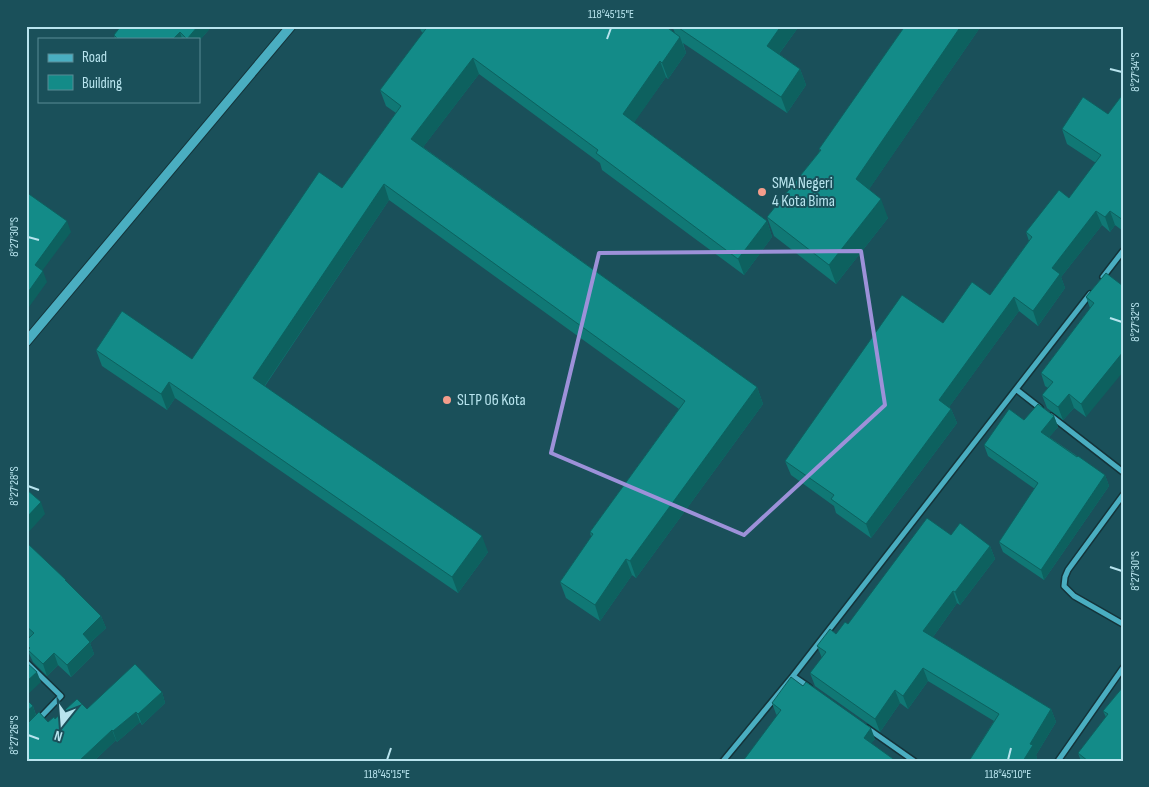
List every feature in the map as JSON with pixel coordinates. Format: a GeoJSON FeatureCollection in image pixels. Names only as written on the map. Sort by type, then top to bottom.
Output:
{"type":"FeatureCollection","features":[{"type":"Feature","properties":{"kind":"street"},"geometry":{"type":"LineString","coordinates":[[26,342],[291,26]]}},
{"type":"Feature","properties":{"kind":"street"},"geometry":{"type":"LineString","coordinates":[[1099,282],[1123,251]]}},
{"type":"Feature","properties":{"kind":"street"},"geometry":{"type":"LineString","coordinates":[[723,761],[793,676],[1093,290]]}},
{"type":"Feature","properties":{"kind":"street"},"geometry":{"type":"LineString","coordinates":[[1017,390],[1123,472]]}},
{"type":"Feature","properties":{"kind":"street"},"geometry":{"type":"LineString","coordinates":[[1123,495],[1068,570],[1064,586],[1074,596],[1123,624]]}},
{"type":"Feature","properties":{"kind":"street"},"geometry":{"type":"LineString","coordinates":[[26,662],[61,696],[32,726]]}},
{"type":"Feature","properties":{"kind":"street"},"geometry":{"type":"LineString","coordinates":[[1058,761],[1123,668]]}},
{"type":"Feature","properties":{"kind":"street"},"geometry":{"type":"LineString","coordinates":[[793,676],[818,693]]}},
{"type":"Feature","properties":{"kind":"street"},"geometry":{"type":"LineString","coordinates":[[866,727],[914,761]]}},
{"type":"Feature","properties":{"kind":"highlighted area"},"geometry":{"type":"Polygon","coordinates":[[[861,251],[885,405],[744,535],[551,453],[599,253],[861,251]]]}},
{"type":"Feature","properties":{"kind":"building"},"geometry":{"type":"Polygon","coordinates":[[[121,26],[198,26],[188,38],[180,32],[174,38],[117,38],[114,35],[121,26]]]}},
{"type":"Feature","properties":{"kind":"building"},"geometry":{"type":"Polygon","coordinates":[[[428,26],[665,26],[680,37],[662,63],[660,61],[623,114],[767,221],[738,259],[596,153],[598,150],[473,58],[411,139],[757,387],[630,561],[626,559],[595,605],[560,582],[593,534],[590,532],[685,401],[384,184],[253,378],[482,536],[452,577],[169,382],[161,394],[96,350],[122,311],[192,359],[319,172],[342,188],[401,106],[380,90],[428,26]]]}},
{"type":"Feature","properties":{"kind":"building"},"geometry":{"type":"Polygon","coordinates":[[[676,26],[781,26],[767,46],[800,69],[781,97],[676,26]]]}},
{"type":"Feature","properties":{"kind":"building"},"geometry":{"type":"Polygon","coordinates":[[[905,26],[961,26],[856,179],[881,199],[829,265],[767,217],[821,150],[819,149],[905,26]]]}},
{"type":"Feature","properties":{"kind":"building"},"geometry":{"type":"Polygon","coordinates":[[[1123,94],[1123,220],[1110,211],[1105,217],[1096,211],[1052,268],[1060,274],[1033,311],[1014,297],[939,400],[951,409],[866,524],[831,499],[834,495],[785,461],[902,295],[943,323],[972,282],[990,295],[1032,237],[1026,232],[1059,190],[1069,198],[1101,155],[1062,129],[1083,97],[1108,114],[1123,94]]]}},
{"type":"Feature","properties":{"kind":"building"},"geometry":{"type":"Polygon","coordinates":[[[26,192],[67,221],[35,265],[43,271],[26,295],[26,192]]]}},
{"type":"Feature","properties":{"kind":"building"},"geometry":{"type":"Polygon","coordinates":[[[1106,273],[1123,286],[1123,352],[1081,404],[1069,394],[1058,407],[1042,395],[1053,382],[1041,373],[1094,303],[1086,297],[1106,273]]]}},
{"type":"Feature","properties":{"kind":"building"},"geometry":{"type":"Polygon","coordinates":[[[1038,404],[1054,416],[1041,432],[1105,475],[1041,570],[999,542],[1038,483],[984,445],[1009,409],[1024,420],[1038,404]]]}},
{"type":"Feature","properties":{"kind":"building"},"geometry":{"type":"Polygon","coordinates":[[[26,489],[41,502],[26,518],[26,489]]]}},
{"type":"Feature","properties":{"kind":"building"},"geometry":{"type":"Polygon","coordinates":[[[927,518],[951,535],[960,523],[990,546],[923,631],[1051,709],[1030,744],[1033,745],[1023,761],[969,761],[999,714],[923,668],[903,696],[895,690],[875,719],[810,673],[826,652],[817,646],[830,629],[836,634],[845,622],[848,624],[927,518]]]}},
{"type":"Feature","properties":{"kind":"building"},"geometry":{"type":"Polygon","coordinates":[[[26,542],[101,616],[83,634],[90,642],[67,665],[54,653],[43,664],[28,650],[30,648],[26,644],[26,641],[34,633],[26,626],[26,542]]]}},
{"type":"Feature","properties":{"kind":"building"},"geometry":{"type":"Polygon","coordinates":[[[26,662],[37,672],[26,682],[26,662]]]}},
{"type":"Feature","properties":{"kind":"building"},"geometry":{"type":"Polygon","coordinates":[[[135,664],[162,692],[138,714],[136,712],[112,730],[79,761],[26,761],[26,725],[39,712],[48,722],[54,717],[55,719],[77,699],[87,709],[135,664]]]}},
{"type":"Feature","properties":{"kind":"building"},"geometry":{"type":"Polygon","coordinates":[[[791,677],[803,686],[806,682],[871,728],[864,738],[896,761],[743,761],[781,710],[772,703],[791,677]]]}},
{"type":"Feature","properties":{"kind":"building"},"geometry":{"type":"Polygon","coordinates":[[[1123,687],[1123,761],[1088,761],[1078,753],[1108,714],[1103,711],[1123,687]]]}},
{"type":"Feature","properties":{"kind":"building"},"geometry":{"type":"Polygon","coordinates":[[[26,699],[33,706],[26,712],[26,699]]]}},
{"type":"Feature","properties":{"kind":"place","name":"SMA Negeri 4 Kota Bima"},"geometry":{"type":"Point","coordinates":[762,192]}},
{"type":"Feature","properties":{"kind":"place","name":"SLTP 06 Kota"},"geometry":{"type":"Point","coordinates":[447,400]}}]}
